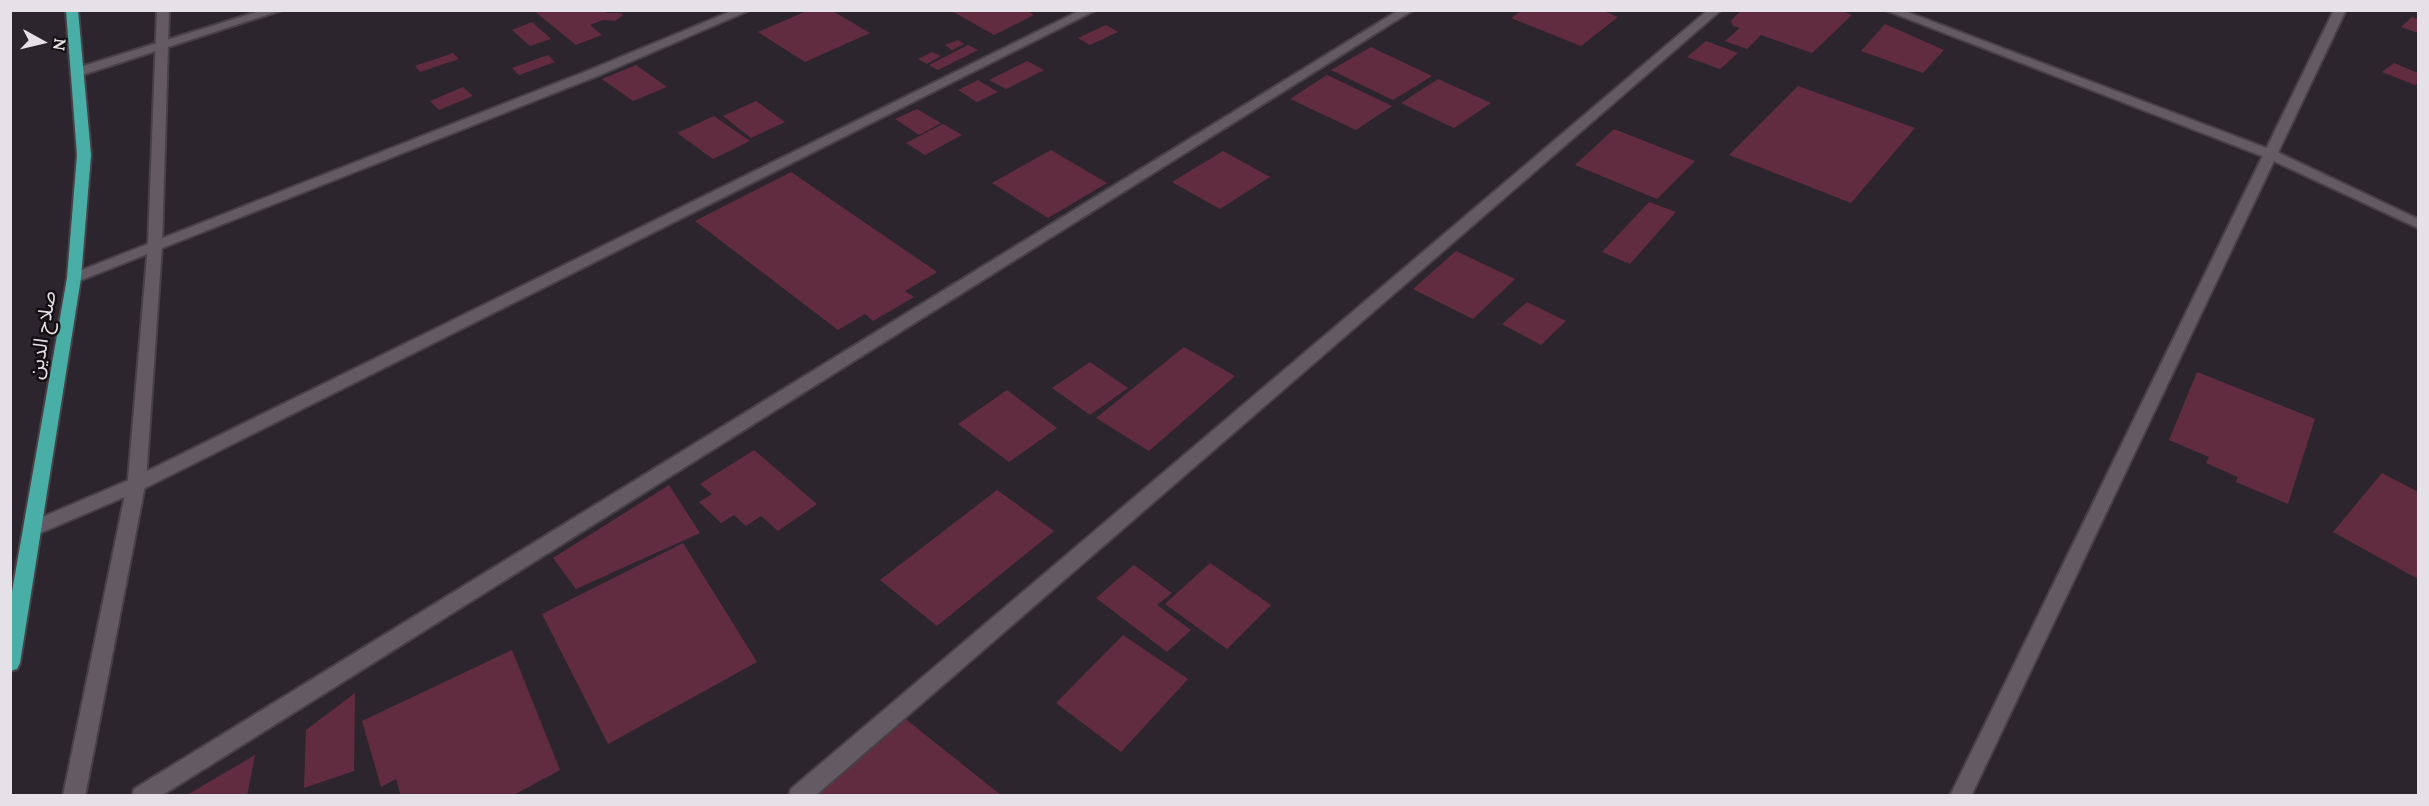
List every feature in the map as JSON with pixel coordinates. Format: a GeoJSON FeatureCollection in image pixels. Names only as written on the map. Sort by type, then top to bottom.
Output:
{"type":"FeatureCollection","features":[{"type":"Feature","properties":{"kind":"highway","name":"صلاح الدين"},"geometry":{"type":"LineString","coordinates":[[10,663],[74,278],[84,155],[72,10]]}},
{"type":"Feature","properties":{"kind":"street"},"geometry":{"type":"LineString","coordinates":[[74,795],[135,485],[155,244],[163,10]]}},
{"type":"Feature","properties":{"kind":"street"},"geometry":{"type":"LineString","coordinates":[[78,72],[277,10]]}},
{"type":"Feature","properties":{"kind":"street"},"geometry":{"type":"LineString","coordinates":[[74,278],[155,244],[591,74],[745,10]]}},
{"type":"Feature","properties":{"kind":"street"},"geometry":{"type":"LineString","coordinates":[[32,529],[135,485],[1091,10]]}},
{"type":"Feature","properties":{"kind":"street"},"geometry":{"type":"LineString","coordinates":[[142,795],[1408,10]]}},
{"type":"Feature","properties":{"kind":"street"},"geometry":{"type":"LineString","coordinates":[[800,795],[1716,10]]}},
{"type":"Feature","properties":{"kind":"street"},"geometry":{"type":"LineString","coordinates":[[1890,10],[2272,155],[2418,224]]}},
{"type":"Feature","properties":{"kind":"street"},"geometry":{"type":"LineString","coordinates":[[1960,795],[2272,155],[2340,10]]}},
{"type":"Feature","properties":{"kind":"building"},"geometry":{"type":"Polygon","coordinates":[[[533,10],[603,10],[607,13],[623,15],[615,21],[603,20],[590,25],[602,35],[576,45],[533,10]]]}},
{"type":"Feature","properties":{"kind":"building"},"geometry":{"type":"Polygon","coordinates":[[[809,10],[831,10],[870,33],[805,62],[758,32],[809,10]]]}},
{"type":"Feature","properties":{"kind":"building"},"geometry":{"type":"Polygon","coordinates":[[[950,10],[1026,10],[1034,15],[994,35],[950,10]]]}},
{"type":"Feature","properties":{"kind":"building"},"geometry":{"type":"Polygon","coordinates":[[[1522,10],[1601,10],[1618,17],[1581,46],[1511,18],[1522,10]]]}},
{"type":"Feature","properties":{"kind":"building"},"geometry":{"type":"Polygon","coordinates":[[[1742,10],[1839,10],[1852,15],[1812,53],[1761,35],[1747,49],[1725,41],[1740,28],[1733,26],[1731,20],[1742,10]]]}},
{"type":"Feature","properties":{"kind":"building"},"geometry":{"type":"Polygon","coordinates":[[[2412,17],[2418,19],[2418,33],[2401,27],[2412,17]]]}},
{"type":"Feature","properties":{"kind":"building"},"geometry":{"type":"Polygon","coordinates":[[[532,22],[551,39],[530,46],[512,30],[532,22]]]}},
{"type":"Feature","properties":{"kind":"building"},"geometry":{"type":"Polygon","coordinates":[[[1885,24],[1944,50],[1923,73],[1861,51],[1885,24]]]}},
{"type":"Feature","properties":{"kind":"building"},"geometry":{"type":"Polygon","coordinates":[[[1106,25],[1118,32],[1090,45],[1078,38],[1106,25]]]}},
{"type":"Feature","properties":{"kind":"building"},"geometry":{"type":"Polygon","coordinates":[[[958,40],[964,44],[952,50],[945,45],[958,40]]]}},
{"type":"Feature","properties":{"kind":"building"},"geometry":{"type":"Polygon","coordinates":[[[1706,41],[1738,53],[1720,69],[1687,57],[1706,41]]]}},
{"type":"Feature","properties":{"kind":"building"},"geometry":{"type":"Polygon","coordinates":[[[968,45],[978,50],[938,70],[929,65],[968,45]]]}},
{"type":"Feature","properties":{"kind":"building"},"geometry":{"type":"Polygon","coordinates":[[[1371,47],[1432,76],[1393,100],[1331,70],[1371,47]]]}},
{"type":"Feature","properties":{"kind":"building"},"geometry":{"type":"Polygon","coordinates":[[[932,52],[941,56],[927,64],[918,59],[932,52]]]}},
{"type":"Feature","properties":{"kind":"building"},"geometry":{"type":"Polygon","coordinates":[[[453,53],[459,59],[420,72],[415,66],[453,53]]]}},
{"type":"Feature","properties":{"kind":"building"},"geometry":{"type":"Polygon","coordinates":[[[548,55],[555,62],[519,75],[512,68],[548,55]]]}},
{"type":"Feature","properties":{"kind":"building"},"geometry":{"type":"Polygon","coordinates":[[[1027,61],[1044,70],[1006,89],[989,80],[1027,61]]]}},
{"type":"Feature","properties":{"kind":"building"},"geometry":{"type":"Polygon","coordinates":[[[2394,63],[2418,73],[2418,83],[2415,85],[2382,72],[2394,63]]]}},
{"type":"Feature","properties":{"kind":"building"},"geometry":{"type":"Polygon","coordinates":[[[636,65],[667,87],[633,101],[602,79],[636,65]]]}},
{"type":"Feature","properties":{"kind":"building"},"geometry":{"type":"Polygon","coordinates":[[[1327,75],[1392,106],[1356,130],[1290,99],[1327,75]]]}},
{"type":"Feature","properties":{"kind":"building"},"geometry":{"type":"Polygon","coordinates":[[[1438,79],[1491,103],[1454,128],[1401,103],[1438,79]]]}},
{"type":"Feature","properties":{"kind":"building"},"geometry":{"type":"Polygon","coordinates":[[[978,80],[998,92],[977,102],[958,90],[978,80]]]}},
{"type":"Feature","properties":{"kind":"building"},"geometry":{"type":"Polygon","coordinates":[[[1798,86],[1915,128],[1851,203],[1729,155],[1798,86]]]}},
{"type":"Feature","properties":{"kind":"building"},"geometry":{"type":"Polygon","coordinates":[[[463,87],[473,96],[439,110],[430,101],[463,87]]]}},
{"type":"Feature","properties":{"kind":"building"},"geometry":{"type":"Polygon","coordinates":[[[756,101],[785,122],[751,138],[723,116],[756,101]]]}},
{"type":"Feature","properties":{"kind":"building"},"geometry":{"type":"Polygon","coordinates":[[[917,109],[941,123],[919,135],[895,119],[917,109]]]}},
{"type":"Feature","properties":{"kind":"building"},"geometry":{"type":"Polygon","coordinates":[[[714,116],[750,141],[713,159],[677,133],[714,116]]]}},
{"type":"Feature","properties":{"kind":"building"},"geometry":{"type":"Polygon","coordinates":[[[943,124],[962,135],[925,155],[906,143],[943,124]]]}},
{"type":"Feature","properties":{"kind":"building"},"geometry":{"type":"Polygon","coordinates":[[[1614,129],[1695,161],[1657,199],[1575,165],[1614,129]]]}},
{"type":"Feature","properties":{"kind":"building"},"geometry":{"type":"Polygon","coordinates":[[[1051,150],[1107,183],[1048,218],[992,183],[1051,150]]]}},
{"type":"Feature","properties":{"kind":"building"},"geometry":{"type":"Polygon","coordinates":[[[1223,151],[1270,177],[1220,209],[1172,182],[1223,151]]]}},
{"type":"Feature","properties":{"kind":"building"},"geometry":{"type":"Polygon","coordinates":[[[791,172],[937,272],[905,291],[914,297],[873,321],[865,314],[838,330],[695,221],[791,172]]]}},
{"type":"Feature","properties":{"kind":"building"},"geometry":{"type":"Polygon","coordinates":[[[1649,202],[1676,212],[1630,264],[1602,252],[1649,202]]]}},
{"type":"Feature","properties":{"kind":"building"},"geometry":{"type":"Polygon","coordinates":[[[1456,251],[1515,279],[1473,319],[1413,289],[1456,251]]]}},
{"type":"Feature","properties":{"kind":"building"},"geometry":{"type":"Polygon","coordinates":[[[1527,302],[1566,321],[1541,345],[1502,324],[1527,302]]]}},
{"type":"Feature","properties":{"kind":"building"},"geometry":{"type":"Polygon","coordinates":[[[1184,347],[1235,376],[1149,451],[1096,418],[1184,347]]]}},
{"type":"Feature","properties":{"kind":"building"},"geometry":{"type":"Polygon","coordinates":[[[1090,362],[1128,388],[1090,415],[1052,388],[1090,362]]]}},
{"type":"Feature","properties":{"kind":"building"},"geometry":{"type":"Polygon","coordinates":[[[2197,372],[2315,419],[2288,504],[2236,482],[2238,477],[2206,463],[2209,457],[2169,440],[2197,372]]]}},
{"type":"Feature","properties":{"kind":"building"},"geometry":{"type":"Polygon","coordinates":[[[1007,390],[1057,428],[1009,462],[958,424],[1007,390]]]}},
{"type":"Feature","properties":{"kind":"building"},"geometry":{"type":"Polygon","coordinates":[[[754,450],[817,504],[778,531],[761,516],[746,526],[734,515],[721,523],[699,502],[712,494],[700,484],[754,450]]]}},
{"type":"Feature","properties":{"kind":"building"},"geometry":{"type":"Polygon","coordinates":[[[2382,473],[2418,492],[2418,579],[2333,532],[2382,473]]]}},
{"type":"Feature","properties":{"kind":"building"},"geometry":{"type":"Polygon","coordinates":[[[669,485],[700,533],[576,589],[553,558],[669,485]]]}},
{"type":"Feature","properties":{"kind":"building"},"geometry":{"type":"Polygon","coordinates":[[[997,490],[1054,531],[937,626],[880,580],[997,490]]]}},
{"type":"Feature","properties":{"kind":"building"},"geometry":{"type":"Polygon","coordinates":[[[683,543],[757,662],[608,744],[542,614],[683,543]]]}},
{"type":"Feature","properties":{"kind":"building"},"geometry":{"type":"Polygon","coordinates":[[[1210,563],[1271,605],[1227,649],[1165,604],[1210,563]]]}},
{"type":"Feature","properties":{"kind":"building"},"geometry":{"type":"Polygon","coordinates":[[[1134,565],[1172,593],[1157,605],[1191,630],[1167,652],[1096,598],[1134,565]]]}},
{"type":"Feature","properties":{"kind":"building"},"geometry":{"type":"Polygon","coordinates":[[[1123,635],[1188,679],[1121,752],[1056,703],[1123,635]]]}},
{"type":"Feature","properties":{"kind":"building"},"geometry":{"type":"Polygon","coordinates":[[[512,650],[560,770],[512,796],[401,796],[396,779],[381,787],[362,721],[512,650]]]}},
{"type":"Feature","properties":{"kind":"building"},"geometry":{"type":"Polygon","coordinates":[[[355,693],[354,771],[304,788],[306,730],[355,693]]]}},
{"type":"Feature","properties":{"kind":"building"},"geometry":{"type":"Polygon","coordinates":[[[903,717],[1002,796],[817,796],[903,717]]]}},
{"type":"Feature","properties":{"kind":"building"},"geometry":{"type":"Polygon","coordinates":[[[255,755],[247,796],[185,796],[255,755]]]}}]}
